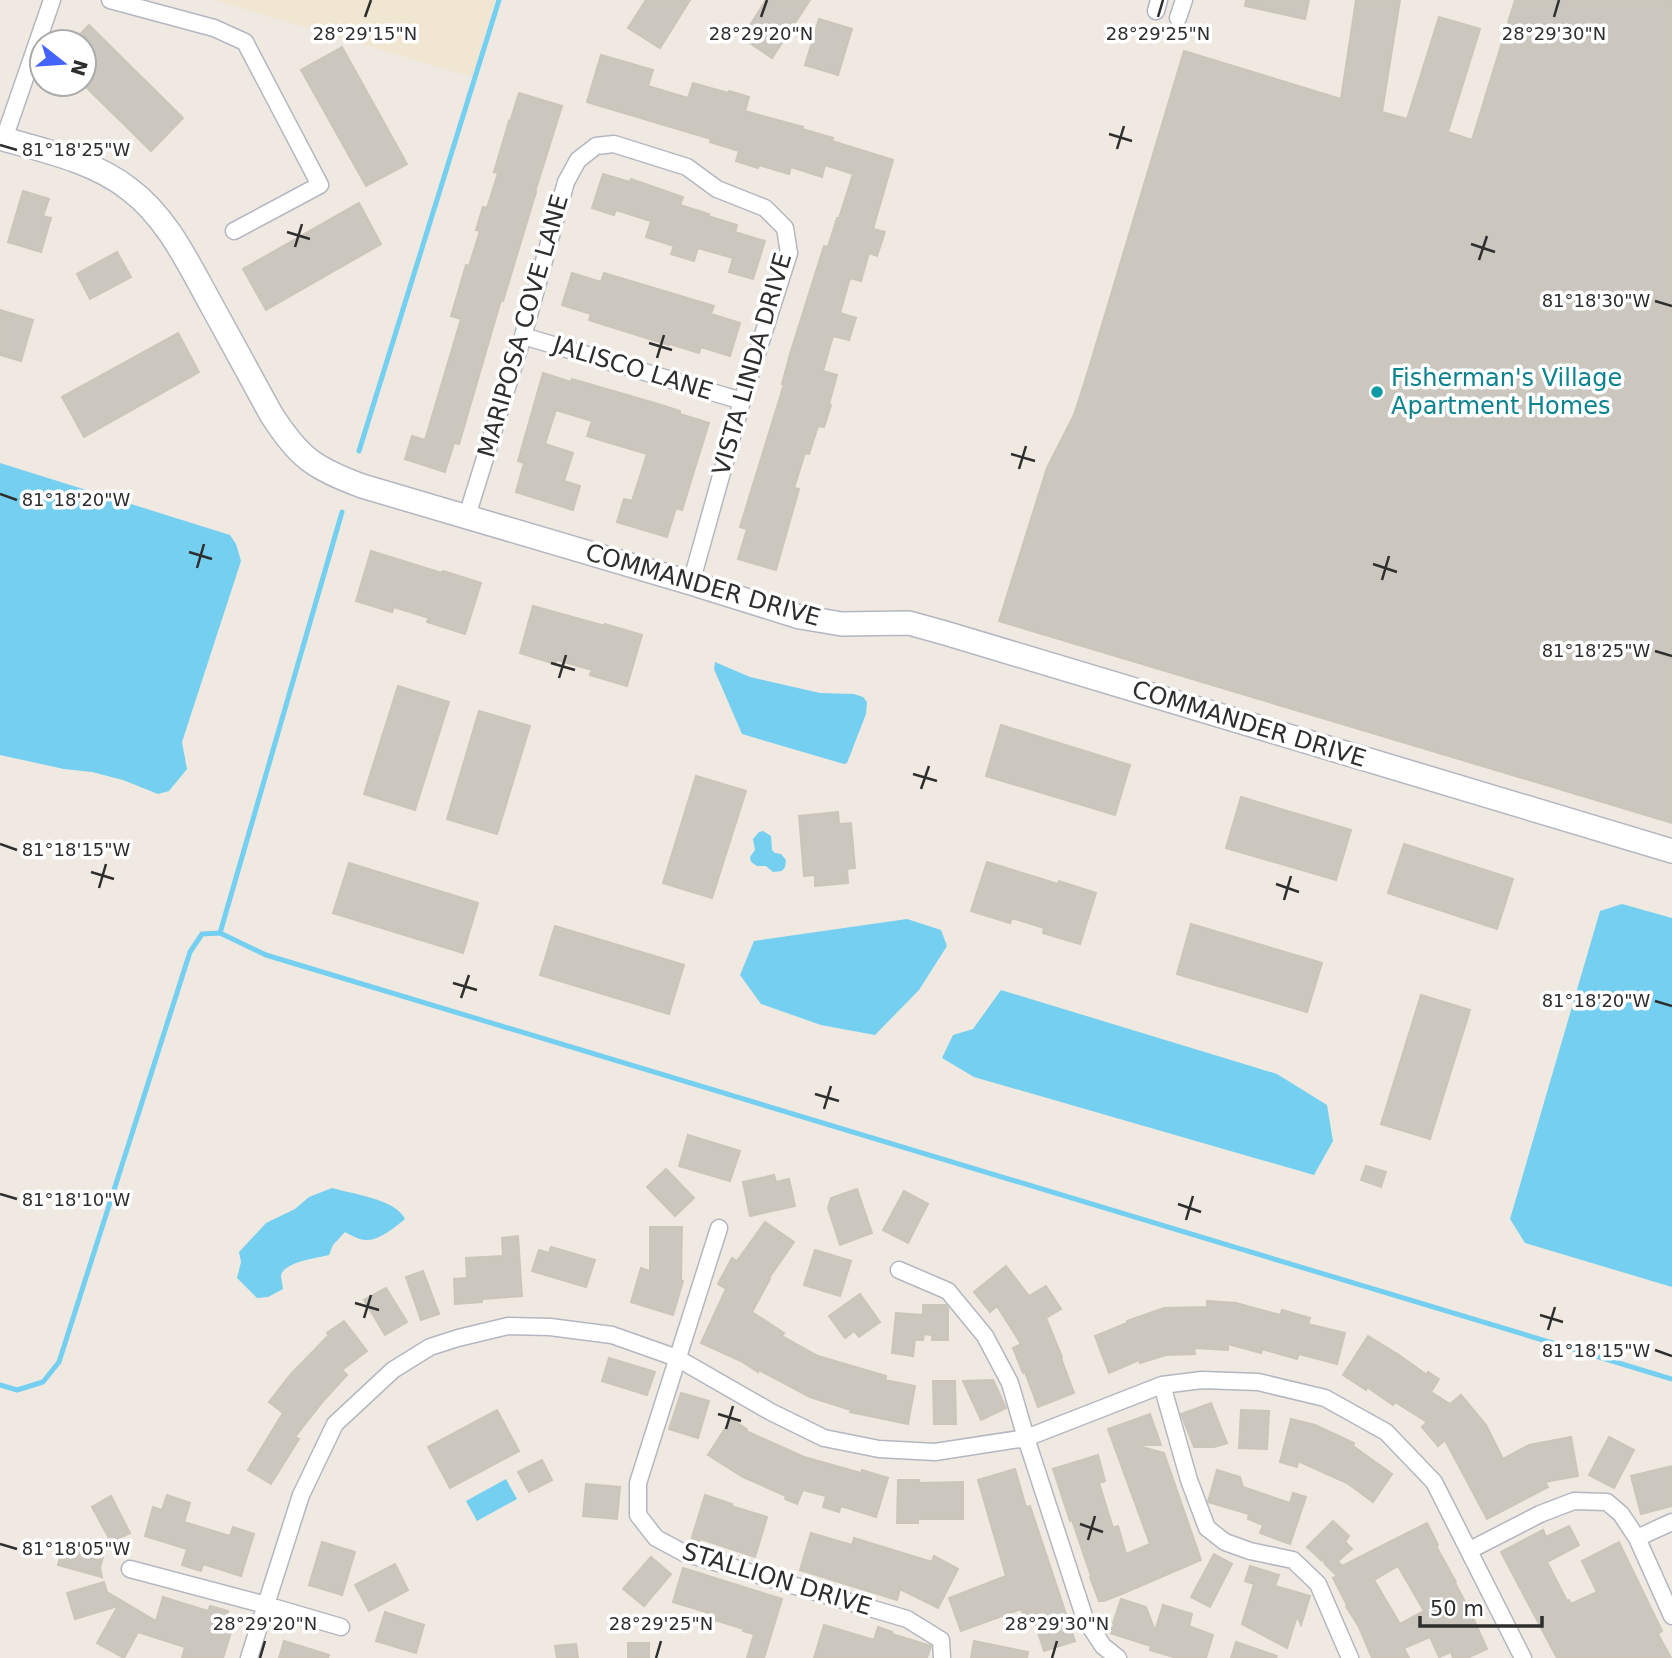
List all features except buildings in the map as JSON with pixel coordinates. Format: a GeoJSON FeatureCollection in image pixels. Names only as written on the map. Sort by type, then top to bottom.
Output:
{"type":"FeatureCollection","features":[{"type":"Feature","properties":{"kind":"street"},"geometry":{"type":"LineString","coordinates":[[2,138],[52,0]]}},
{"type":"Feature","properties":{"kind":"street"},"geometry":{"type":"LineString","coordinates":[[110,0],[214,28],[245,42],[320,185],[234,231]]}},
{"type":"Feature","properties":{"kind":"street"},"geometry":{"type":"LineString","coordinates":[[1178,18],[1184,0]]}},
{"type":"Feature","properties":{"kind":"street","name":"COMMANDER DRIVE"},"geometry":{"type":"LineString","coordinates":[[2,138],[63,156],[98,170],[128,188],[155,212],[180,248],[285,437],[318,468],[337,477],[800,617],[842,624],[909,623],[945,633],[1672,851]]}},
{"type":"Feature","properties":{"kind":"street","name":"VISTA LINDA DRIVE"},"geometry":{"type":"LineString","coordinates":[[596,146],[614,144],[687,167],[717,189],[765,208],[785,228],[789,253],[742,401],[691,583]]}},
{"type":"Feature","properties":{"kind":"street","name":"MARIPOSA COVE LANE"},"geometry":{"type":"LineString","coordinates":[[467,516],[523,336],[566,181],[578,160],[596,146]]}},
{"type":"Feature","properties":{"kind":"street","name":"JALISCO LANE"},"geometry":{"type":"LineString","coordinates":[[523,336],[742,401]]}},
{"type":"Feature","properties":{"kind":"street"},"geometry":{"type":"LineString","coordinates":[[677,1358],[719,1228]]}},
{"type":"Feature","properties":{"kind":"street"},"geometry":{"type":"LineString","coordinates":[[899,1270],[948,1291],[985,1336],[1010,1383],[1085,1619],[1102,1646],[1118,1658]]}},
{"type":"Feature","properties":{"kind":"street"},"geometry":{"type":"LineString","coordinates":[[249,1658],[301,1495],[335,1424],[393,1370],[430,1347],[508,1326],[550,1327],[612,1335],[677,1358],[771,1412],[824,1438],[879,1448],[935,1452],[1026,1438],[1162,1385],[1202,1380],[1258,1382],[1325,1398],[1386,1432],[1434,1482],[1523,1658]]}},
{"type":"Feature","properties":{"kind":"street","name":"STALLION DRIVE"},"geometry":{"type":"LineString","coordinates":[[677,1358],[638,1483],[638,1515],[656,1538],[684,1553],[907,1619],[942,1640],[942,1658]]}},
{"type":"Feature","properties":{"kind":"street"},"geometry":{"type":"LineString","coordinates":[[1162,1385],[1189,1480],[1207,1528],[1225,1542],[1250,1551],[1293,1560],[1318,1584],[1350,1658]]}},
{"type":"Feature","properties":{"kind":"street"},"geometry":{"type":"LineString","coordinates":[[1470,1550],[1540,1514],[1574,1501],[1607,1502],[1621,1514],[1637,1538],[1672,1616]]}},
{"type":"Feature","properties":{"kind":"street"},"geometry":{"type":"LineString","coordinates":[[1637,1538],[1672,1522]]}},
{"type":"Feature","properties":{"kind":"street"},"geometry":{"type":"LineString","coordinates":[[130,1569],[341,1627]]}},
{"type":"Feature","properties":{"kind":"shaded area"},"geometry":{"type":"Polygon","coordinates":[[[214,0],[495,0],[472,77],[214,0]]]}},
{"type":"Feature","properties":{"kind":"water"},"geometry":{"type":"Polygon","coordinates":[[[0,463],[230,535],[236,544],[241,561],[182,742],[187,769],[169,791],[158,794],[123,780],[92,772],[64,769],[0,755],[0,463]]]}},
{"type":"Feature","properties":{"kind":"water"},"geometry":{"type":"Polygon","coordinates":[[[715,662],[750,677],[820,693],[854,694],[863,697],[867,702],[866,714],[847,763],[742,734],[714,669],[715,662]]]}},
{"type":"Feature","properties":{"kind":"water"},"geometry":{"type":"Polygon","coordinates":[[[763,831],[771,836],[772,850],[786,860],[782,871],[773,872],[766,866],[757,866],[751,862],[750,857],[755,850],[753,839],[763,831]]]}},
{"type":"Feature","properties":{"kind":"water"},"geometry":{"type":"Polygon","coordinates":[[[1622,904],[1672,918],[1672,1287],[1525,1243],[1510,1219],[1600,911],[1622,904]]]}},
{"type":"Feature","properties":{"kind":"water"},"geometry":{"type":"Polygon","coordinates":[[[907,919],[941,930],[947,946],[919,990],[875,1035],[821,1025],[761,1004],[740,975],[754,941],[907,919]]]}},
{"type":"Feature","properties":{"kind":"water"},"geometry":{"type":"Polygon","coordinates":[[[1001,990],[1277,1074],[1327,1105],[1333,1141],[1314,1175],[974,1077],[942,1058],[953,1035],[973,1029],[1001,990]]]}},
{"type":"Feature","properties":{"kind":"water"},"geometry":{"type":"Polygon","coordinates":[[[332,1188],[383,1202],[400,1212],[405,1219],[373,1239],[362,1240],[345,1232],[333,1245],[329,1255],[301,1261],[288,1267],[281,1276],[283,1289],[268,1297],[257,1298],[237,1278],[241,1262],[239,1252],[266,1223],[295,1209],[309,1197],[332,1188]]]}},
{"type":"Feature","properties":{"kind":"water"},"geometry":{"type":"Polygon","coordinates":[[[506,1479],[517,1499],[477,1521],[466,1501],[506,1479]]]}},
{"type":"Feature","properties":{"kind":"waterway"},"geometry":{"type":"LineString","coordinates":[[359,451],[499,0]]}},
{"type":"Feature","properties":{"kind":"waterway"},"geometry":{"type":"LineString","coordinates":[[220,933],[342,512]]}},
{"type":"Feature","properties":{"kind":"waterway"},"geometry":{"type":"LineString","coordinates":[[0,1385],[17,1390],[43,1382],[59,1362],[190,952],[202,934],[220,933],[266,955],[1672,1379]]}},
{"type":"Feature","properties":{"kind":"place","name":"Fisherman's Village Apartment Homes"},"geometry":{"type":"Point","coordinates":[1377,392]}}]}
